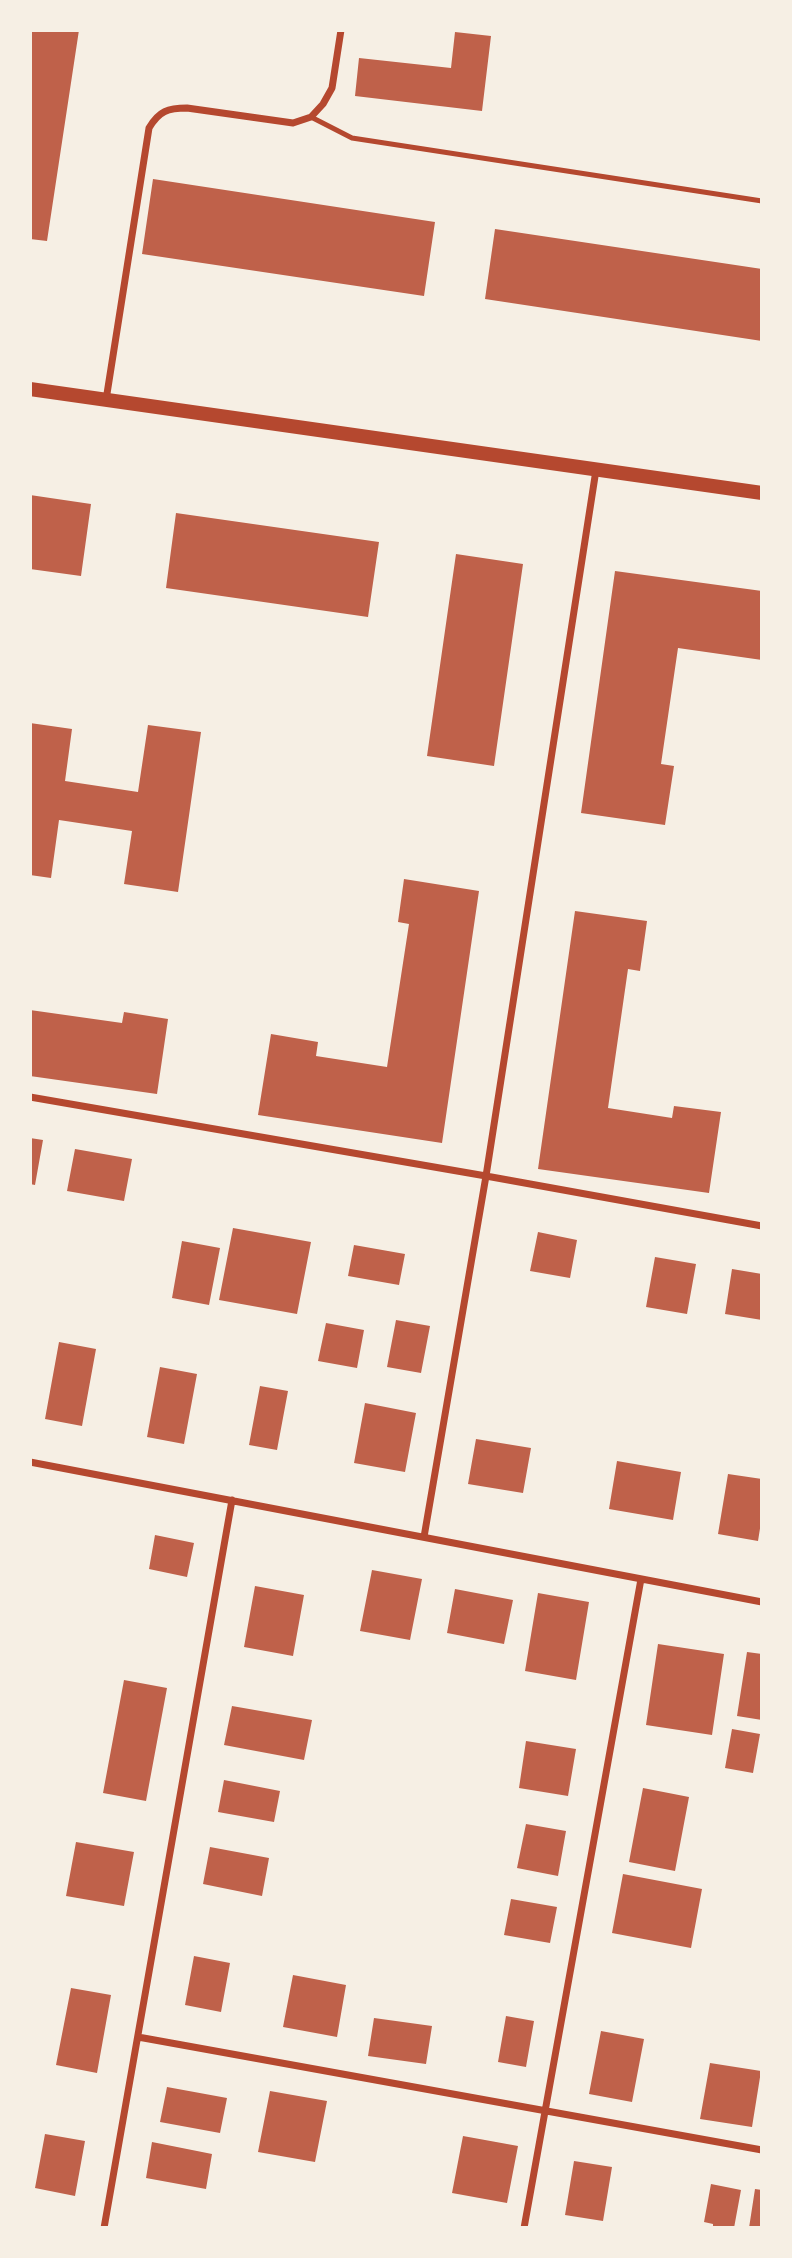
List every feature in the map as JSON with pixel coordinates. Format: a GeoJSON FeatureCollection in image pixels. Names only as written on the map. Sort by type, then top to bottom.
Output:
{"type":"FeatureCollection","features":[{"type":"Feature","properties":{"kind":"main road"},"geometry":{"type":"LineString","coordinates":[[30,389],[597,467],[762,493]]}},
{"type":"Feature","properties":{"kind":"street"},"geometry":{"type":"LineString","coordinates":[[106,400],[149,128],[157,114],[170,108],[293,123],[311,117],[332,88],[341,30]]}},
{"type":"Feature","properties":{"kind":"street"},"geometry":{"type":"LineString","coordinates":[[424,1537],[486,1176],[597,467]]}},
{"type":"Feature","properties":{"kind":"street"},"geometry":{"type":"LineString","coordinates":[[30,1097],[762,1227]]}},
{"type":"Feature","properties":{"kind":"street"},"geometry":{"type":"LineString","coordinates":[[30,1462],[762,1602]]}},
{"type":"Feature","properties":{"kind":"street"},"geometry":{"type":"LineString","coordinates":[[104,2228],[232,1500]]}},
{"type":"Feature","properties":{"kind":"street"},"geometry":{"type":"LineString","coordinates":[[524,2228],[641,1579]]}},
{"type":"Feature","properties":{"kind":"street"},"geometry":{"type":"LineString","coordinates":[[138,2037],[762,2150]]}},
{"type":"Feature","properties":{"kind":"lane"},"geometry":{"type":"LineString","coordinates":[[311,117],[352,138],[762,201]]}},
{"type":"Feature","properties":{"kind":"building"},"geometry":{"type":"Polygon","coordinates":[[[30,30],[79,30],[47,241],[30,239],[30,30]]]}},
{"type":"Feature","properties":{"kind":"building"},"geometry":{"type":"Polygon","coordinates":[[[455,32],[491,36],[482,111],[355,96],[359,58],[451,68],[455,32]]]}},
{"type":"Feature","properties":{"kind":"building"},"geometry":{"type":"Polygon","coordinates":[[[153,179],[435,222],[424,296],[142,254],[153,179]]]}},
{"type":"Feature","properties":{"kind":"building"},"geometry":{"type":"Polygon","coordinates":[[[495,229],[762,269],[762,341],[485,299],[495,229]]]}},
{"type":"Feature","properties":{"kind":"building"},"geometry":{"type":"Polygon","coordinates":[[[30,495],[91,504],[81,576],[30,569],[30,495]]]}},
{"type":"Feature","properties":{"kind":"building"},"geometry":{"type":"Polygon","coordinates":[[[176,513],[379,542],[368,617],[166,588],[176,513]]]}},
{"type":"Feature","properties":{"kind":"building"},"geometry":{"type":"Polygon","coordinates":[[[456,554],[523,564],[494,766],[427,756],[456,554]]]}},
{"type":"Feature","properties":{"kind":"building"},"geometry":{"type":"Polygon","coordinates":[[[615,571],[762,591],[762,660],[678,648],[661,764],[674,766],[665,825],[581,813],[615,571]]]}},
{"type":"Feature","properties":{"kind":"building"},"geometry":{"type":"Polygon","coordinates":[[[30,723],[72,729],[65,781],[138,792],[148,725],[201,732],[178,892],[124,884],[132,831],[59,820],[51,878],[30,875],[30,723]]]}},
{"type":"Feature","properties":{"kind":"building"},"geometry":{"type":"Polygon","coordinates":[[[404,879],[479,891],[442,1143],[258,1115],[271,1034],[318,1042],[316,1056],[387,1067],[409,924],[398,922],[404,879]]]}},
{"type":"Feature","properties":{"kind":"building"},"geometry":{"type":"Polygon","coordinates":[[[575,911],[647,921],[640,971],[628,969],[608,1108],[672,1118],[674,1106],[721,1112],[709,1193],[538,1169],[575,911]]]}},
{"type":"Feature","properties":{"kind":"building"},"geometry":{"type":"Polygon","coordinates":[[[30,1010],[122,1023],[124,1012],[168,1019],[157,1094],[30,1076],[30,1010]]]}},
{"type":"Feature","properties":{"kind":"building"},"geometry":{"type":"Polygon","coordinates":[[[30,1138],[43,1140],[35,1185],[30,1184],[30,1138]]]}},
{"type":"Feature","properties":{"kind":"building"},"geometry":{"type":"Polygon","coordinates":[[[75,1149],[132,1159],[124,1201],[67,1191],[75,1149]]]}},
{"type":"Feature","properties":{"kind":"building"},"geometry":{"type":"Polygon","coordinates":[[[233,1228],[311,1242],[297,1314],[219,1300],[233,1228]]]}},
{"type":"Feature","properties":{"kind":"building"},"geometry":{"type":"Polygon","coordinates":[[[538,1232],[577,1240],[570,1278],[530,1271],[538,1232]]]}},
{"type":"Feature","properties":{"kind":"building"},"geometry":{"type":"Polygon","coordinates":[[[182,1241],[220,1248],[209,1305],[172,1298],[182,1241]]]}},
{"type":"Feature","properties":{"kind":"building"},"geometry":{"type":"Polygon","coordinates":[[[354,1245],[405,1254],[399,1285],[348,1276],[354,1245]]]}},
{"type":"Feature","properties":{"kind":"building"},"geometry":{"type":"Polygon","coordinates":[[[655,1257],[696,1264],[687,1314],[646,1307],[655,1257]]]}},
{"type":"Feature","properties":{"kind":"building"},"geometry":{"type":"Polygon","coordinates":[[[732,1269],[762,1274],[762,1320],[725,1314],[732,1269]]]}},
{"type":"Feature","properties":{"kind":"building"},"geometry":{"type":"Polygon","coordinates":[[[396,1320],[430,1326],[421,1373],[387,1367],[396,1320]]]}},
{"type":"Feature","properties":{"kind":"building"},"geometry":{"type":"Polygon","coordinates":[[[326,1323],[364,1330],[357,1368],[318,1361],[326,1323]]]}},
{"type":"Feature","properties":{"kind":"building"},"geometry":{"type":"Polygon","coordinates":[[[59,1342],[96,1349],[82,1426],[45,1419],[59,1342]]]}},
{"type":"Feature","properties":{"kind":"building"},"geometry":{"type":"Polygon","coordinates":[[[160,1367],[197,1374],[184,1444],[147,1437],[160,1367]]]}},
{"type":"Feature","properties":{"kind":"building"},"geometry":{"type":"Polygon","coordinates":[[[260,1386],[288,1391],[277,1450],[249,1445],[260,1386]]]}},
{"type":"Feature","properties":{"kind":"building"},"geometry":{"type":"Polygon","coordinates":[[[365,1403],[416,1413],[405,1472],[354,1463],[365,1403]]]}},
{"type":"Feature","properties":{"kind":"building"},"geometry":{"type":"Polygon","coordinates":[[[476,1439],[531,1448],[523,1493],[468,1484],[476,1439]]]}},
{"type":"Feature","properties":{"kind":"building"},"geometry":{"type":"Polygon","coordinates":[[[617,1461],[681,1472],[673,1520],[609,1509],[617,1461]]]}},
{"type":"Feature","properties":{"kind":"building"},"geometry":{"type":"Polygon","coordinates":[[[728,1474],[762,1479],[762,1516],[758,1541],[718,1534],[728,1474]]]}},
{"type":"Feature","properties":{"kind":"building"},"geometry":{"type":"Polygon","coordinates":[[[155,1535],[194,1543],[187,1577],[149,1569],[155,1535]]]}},
{"type":"Feature","properties":{"kind":"building"},"geometry":{"type":"Polygon","coordinates":[[[372,1570],[422,1579],[410,1640],[360,1631],[372,1570]]]}},
{"type":"Feature","properties":{"kind":"building"},"geometry":{"type":"Polygon","coordinates":[[[255,1586],[304,1595],[293,1656],[244,1647],[255,1586]]]}},
{"type":"Feature","properties":{"kind":"building"},"geometry":{"type":"Polygon","coordinates":[[[455,1589],[513,1600],[504,1644],[447,1633],[455,1589]]]}},
{"type":"Feature","properties":{"kind":"building"},"geometry":{"type":"Polygon","coordinates":[[[538,1593],[589,1602],[576,1680],[525,1671],[538,1593]]]}},
{"type":"Feature","properties":{"kind":"building"},"geometry":{"type":"Polygon","coordinates":[[[658,1644],[724,1654],[712,1735],[646,1725],[658,1644]]]}},
{"type":"Feature","properties":{"kind":"building"},"geometry":{"type":"Polygon","coordinates":[[[747,1652],[762,1654],[762,1720],[737,1716],[747,1652]]]}},
{"type":"Feature","properties":{"kind":"building"},"geometry":{"type":"Polygon","coordinates":[[[124,1680],[167,1688],[146,1801],[103,1793],[124,1680]]]}},
{"type":"Feature","properties":{"kind":"building"},"geometry":{"type":"Polygon","coordinates":[[[232,1706],[312,1720],[304,1760],[224,1745],[232,1706]]]}},
{"type":"Feature","properties":{"kind":"building"},"geometry":{"type":"Polygon","coordinates":[[[732,1729],[760,1734],[753,1773],[725,1768],[732,1729]]]}},
{"type":"Feature","properties":{"kind":"building"},"geometry":{"type":"Polygon","coordinates":[[[526,1741],[576,1749],[568,1796],[519,1788],[526,1741]]]}},
{"type":"Feature","properties":{"kind":"building"},"geometry":{"type":"Polygon","coordinates":[[[224,1780],[280,1791],[274,1822],[218,1812],[224,1780]]]}},
{"type":"Feature","properties":{"kind":"building"},"geometry":{"type":"Polygon","coordinates":[[[643,1788],[689,1797],[675,1871],[629,1862],[643,1788]]]}},
{"type":"Feature","properties":{"kind":"building"},"geometry":{"type":"Polygon","coordinates":[[[526,1824],[566,1831],[558,1876],[517,1868],[526,1824]]]}},
{"type":"Feature","properties":{"kind":"building"},"geometry":{"type":"Polygon","coordinates":[[[76,1842],[134,1852],[124,1906],[66,1896],[76,1842]]]}},
{"type":"Feature","properties":{"kind":"building"},"geometry":{"type":"Polygon","coordinates":[[[210,1847],[269,1858],[262,1896],[203,1884],[210,1847]]]}},
{"type":"Feature","properties":{"kind":"building"},"geometry":{"type":"Polygon","coordinates":[[[623,1874],[702,1889],[691,1948],[612,1933],[623,1874]]]}},
{"type":"Feature","properties":{"kind":"building"},"geometry":{"type":"Polygon","coordinates":[[[511,1899],[557,1907],[550,1943],[504,1935],[511,1899]]]}},
{"type":"Feature","properties":{"kind":"building"},"geometry":{"type":"Polygon","coordinates":[[[194,1956],[230,1963],[221,2012],[185,2005],[194,1956]]]}},
{"type":"Feature","properties":{"kind":"building"},"geometry":{"type":"Polygon","coordinates":[[[293,1975],[346,1985],[337,2037],[283,2027],[293,1975]]]}},
{"type":"Feature","properties":{"kind":"building"},"geometry":{"type":"Polygon","coordinates":[[[71,1988],[111,1995],[97,2073],[56,2065],[71,1988]]]}},
{"type":"Feature","properties":{"kind":"building"},"geometry":{"type":"Polygon","coordinates":[[[506,2016],[534,2021],[526,2067],[498,2062],[506,2016]]]}},
{"type":"Feature","properties":{"kind":"building"},"geometry":{"type":"Polygon","coordinates":[[[374,2018],[432,2026],[426,2064],[368,2056],[374,2018]]]}},
{"type":"Feature","properties":{"kind":"building"},"geometry":{"type":"Polygon","coordinates":[[[601,2031],[644,2039],[632,2102],[589,2094],[601,2031]]]}},
{"type":"Feature","properties":{"kind":"building"},"geometry":{"type":"Polygon","coordinates":[[[710,2063],[761,2071],[752,2127],[700,2119],[710,2063]]]}},
{"type":"Feature","properties":{"kind":"building"},"geometry":{"type":"Polygon","coordinates":[[[167,2087],[227,2098],[220,2133],[160,2122],[167,2087]]]}},
{"type":"Feature","properties":{"kind":"building"},"geometry":{"type":"Polygon","coordinates":[[[270,2091],[327,2101],[315,2162],[258,2152],[270,2091]]]}},
{"type":"Feature","properties":{"kind":"building"},"geometry":{"type":"Polygon","coordinates":[[[45,2134],[85,2141],[75,2196],[35,2188],[45,2134]]]}},
{"type":"Feature","properties":{"kind":"building"},"geometry":{"type":"Polygon","coordinates":[[[463,2136],[518,2146],[507,2203],[452,2193],[463,2136]]]}},
{"type":"Feature","properties":{"kind":"building"},"geometry":{"type":"Polygon","coordinates":[[[152,2142],[212,2154],[206,2189],[146,2178],[152,2142]]]}},
{"type":"Feature","properties":{"kind":"building"},"geometry":{"type":"Polygon","coordinates":[[[574,2161],[612,2167],[603,2221],[565,2215],[574,2161]]]}},
{"type":"Feature","properties":{"kind":"building"},"geometry":{"type":"Polygon","coordinates":[[[711,2184],[741,2190],[734,2228],[713,2228],[713,2224],[704,2222],[711,2184]]]}},
{"type":"Feature","properties":{"kind":"building"},"geometry":{"type":"Polygon","coordinates":[[[755,2189],[762,2190],[762,2228],[749,2228],[755,2189]]]}}]}
